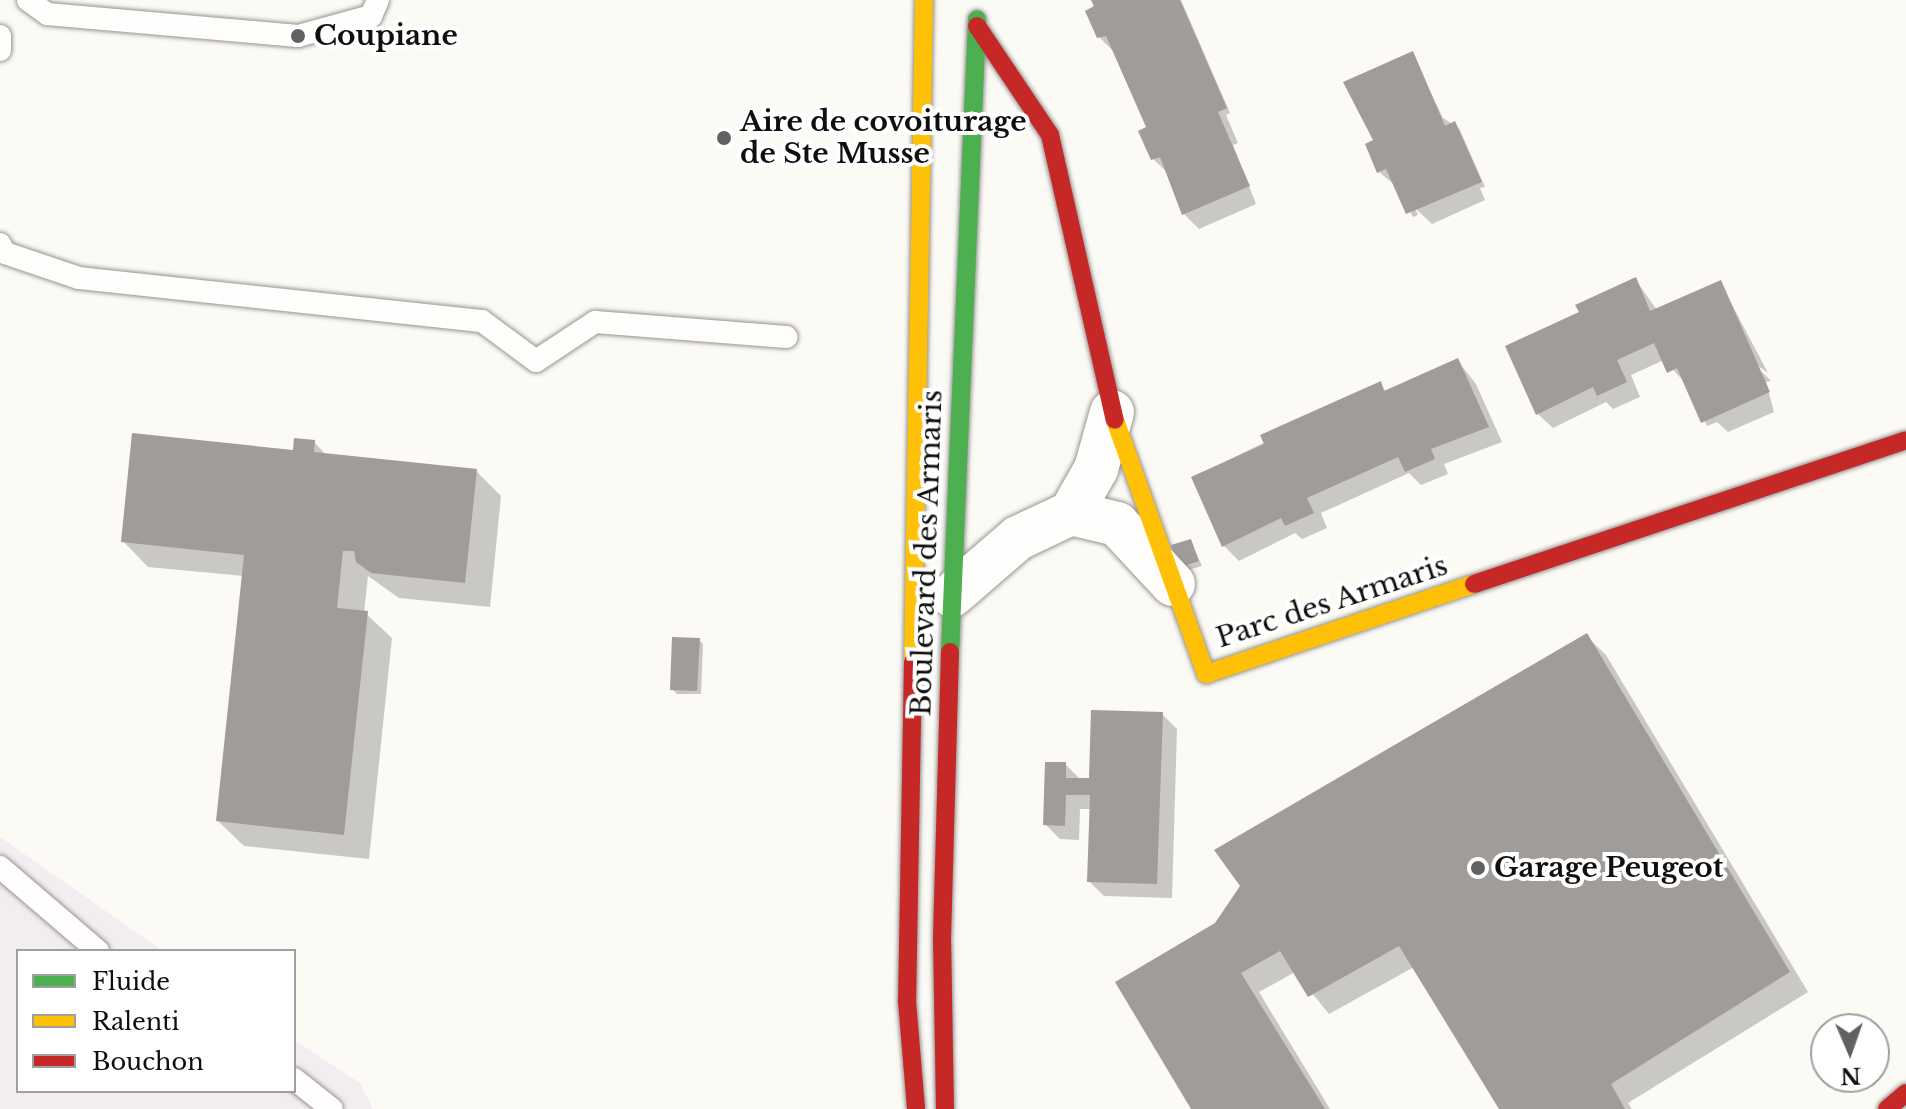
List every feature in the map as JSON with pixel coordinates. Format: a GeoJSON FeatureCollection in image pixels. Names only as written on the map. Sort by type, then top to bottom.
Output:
{"type":"FeatureCollection","features":[{"type":"Feature","properties":{"kind":"main road","name":"Boulevard des Armaris"},"geometry":{"type":"LineString","coordinates":[[945,1109],[942,938],[952,595],[977,0]]}},
{"type":"Feature","properties":{"kind":"main road"},"geometry":{"type":"LineString","coordinates":[[977,26],[986,0]]}},
{"type":"Feature","properties":{"kind":"main road","name":"Boulevard des Armaris"},"geometry":{"type":"LineString","coordinates":[[916,1109],[907,1001],[923,4]]}},
{"type":"Feature","properties":{"kind":"main road","name":"Parc des Armaris"},"geometry":{"type":"LineString","coordinates":[[977,26],[1050,135],[1112,412],[1206,674],[1906,440]]}},
{"type":"Feature","properties":{"kind":"main road"},"geometry":{"type":"LineString","coordinates":[[1887,1109],[1906,1093]]}},
{"type":"Feature","properties":{"kind":"street"},"geometry":{"type":"LineString","coordinates":[[952,595],[1018,538],[1071,513],[1096,469],[1112,412]]}},
{"type":"Feature","properties":{"kind":"street"},"geometry":{"type":"LineString","coordinates":[[1071,513],[1117,524],[1173,584]]}},
{"type":"Feature","properties":{"kind":"lane"},"geometry":{"type":"LineString","coordinates":[[28,0],[47,14],[298,36],[371,16],[378,0]]}},
{"type":"Feature","properties":{"kind":"lane"},"geometry":{"type":"LineString","coordinates":[[0,36],[0,50]]}},
{"type":"Feature","properties":{"kind":"lane"},"geometry":{"type":"LineString","coordinates":[[0,244],[5,253],[79,278],[482,321],[536,361],[595,322],[786,337]]}},
{"type":"Feature","properties":{"kind":"lane"},"geometry":{"type":"LineString","coordinates":[[0,867],[96,949]]}},
{"type":"Feature","properties":{"kind":"lane"},"geometry":{"type":"LineString","coordinates":[[296,1081],[332,1109]]}},
{"type":"Feature","properties":{"kind":"shaded area"},"geometry":{"type":"Polygon","coordinates":[[[0,837],[160,949],[16,949],[16,1093],[296,1093],[296,1041],[360,1083],[373,1109],[0,1109],[0,837]]]}},
{"type":"Feature","properties":{"kind":"building"},"geometry":{"type":"Polygon","coordinates":[[[1091,0],[1180,0],[1227,108],[1218,112],[1250,186],[1182,215],[1160,157],[1151,160],[1138,131],[1146,127],[1106,36],[1097,38],[1085,11],[1094,6],[1091,0]]]}},
{"type":"Feature","properties":{"kind":"building"},"geometry":{"type":"Polygon","coordinates":[[[1413,51],[1445,126],[1455,121],[1482,182],[1406,214],[1386,169],[1377,173],[1365,144],[1373,140],[1343,82],[1413,51]]]}},
{"type":"Feature","properties":{"kind":"building"},"geometry":{"type":"Polygon","coordinates":[[[1636,277],[1650,311],[1721,280],[1770,392],[1701,423],[1677,368],[1667,373],[1654,343],[1617,360],[1627,382],[1597,396],[1593,387],[1536,415],[1505,346],[1579,312],[1575,305],[1636,277]]]}},
{"type":"Feature","properties":{"kind":"building"},"geometry":{"type":"Polygon","coordinates":[[[1458,358],[1489,427],[1431,449],[1435,459],[1405,472],[1398,457],[1307,498],[1314,513],[1285,526],[1281,518],[1222,547],[1191,477],[1264,444],[1260,435],[1381,381],[1384,391],[1458,358]]]}},
{"type":"Feature","properties":{"kind":"building"},"geometry":{"type":"Polygon","coordinates":[[[132,433],[293,450],[294,438],[315,440],[314,452],[477,469],[465,583],[371,573],[356,562],[354,551],[343,551],[337,608],[368,611],[344,835],[216,821],[244,555],[121,542],[132,433]]]}},
{"type":"Feature","properties":{"kind":"building"},"geometry":{"type":"Polygon","coordinates":[[[1191,539],[1199,561],[1178,568],[1171,545],[1191,539]]]}},
{"type":"Feature","properties":{"kind":"building","name":"Garage Peugeot"},"geometry":{"type":"Polygon","coordinates":[[[1587,633],[1790,972],[1611,1084],[1625,1109],[1499,1109],[1399,946],[1308,997],[1280,951],[1241,973],[1325,1109],[1191,1109],[1115,982],[1215,923],[1240,886],[1214,850],[1587,633]]]}},
{"type":"Feature","properties":{"kind":"building"},"geometry":{"type":"Polygon","coordinates":[[[672,637],[700,638],[697,691],[670,690],[672,637]]]}},
{"type":"Feature","properties":{"kind":"building"},"geometry":{"type":"Polygon","coordinates":[[[1091,710],[1163,712],[1157,884],[1087,882],[1090,795],[1066,795],[1065,826],[1043,825],[1045,762],[1066,762],[1066,778],[1089,778],[1091,710]]]}},
{"type":"Feature","properties":{"kind":"traffic: fast"},"geometry":{"type":"LineString","coordinates":[[950,652],[977,20]]}},
{"type":"Feature","properties":{"kind":"traffic: slow"},"geometry":{"type":"LineString","coordinates":[[913,662],[924,0]]}},
{"type":"Feature","properties":{"kind":"traffic: slow"},"geometry":{"type":"LineString","coordinates":[[1115,420],[1206,674],[1474,584]]}},
{"type":"Feature","properties":{"kind":"traffic: jam"},"geometry":{"type":"LineString","coordinates":[[977,26],[1050,135],[1115,420]]}},
{"type":"Feature","properties":{"kind":"traffic: jam"},"geometry":{"type":"LineString","coordinates":[[1474,584],[1906,440]]}},
{"type":"Feature","properties":{"kind":"traffic: jam"},"geometry":{"type":"LineString","coordinates":[[945,1109],[942,938],[950,652]]}},
{"type":"Feature","properties":{"kind":"traffic: jam"},"geometry":{"type":"LineString","coordinates":[[913,662],[907,1001],[916,1109]]}},
{"type":"Feature","properties":{"kind":"traffic: jam"},"geometry":{"type":"LineString","coordinates":[[1887,1109],[1906,1093]]}},
{"type":"Feature","properties":{"kind":"place","name":"Coupiane"},"geometry":{"type":"Point","coordinates":[298,36]}},
{"type":"Feature","properties":{"kind":"place","name":"Aire de covoiturage de Ste Musse"},"geometry":{"type":"Point","coordinates":[724,138]}},
{"type":"Feature","properties":{"kind":"place","name":"Garage Peugeot"},"geometry":{"type":"Point","coordinates":[1478,868]}}]}
